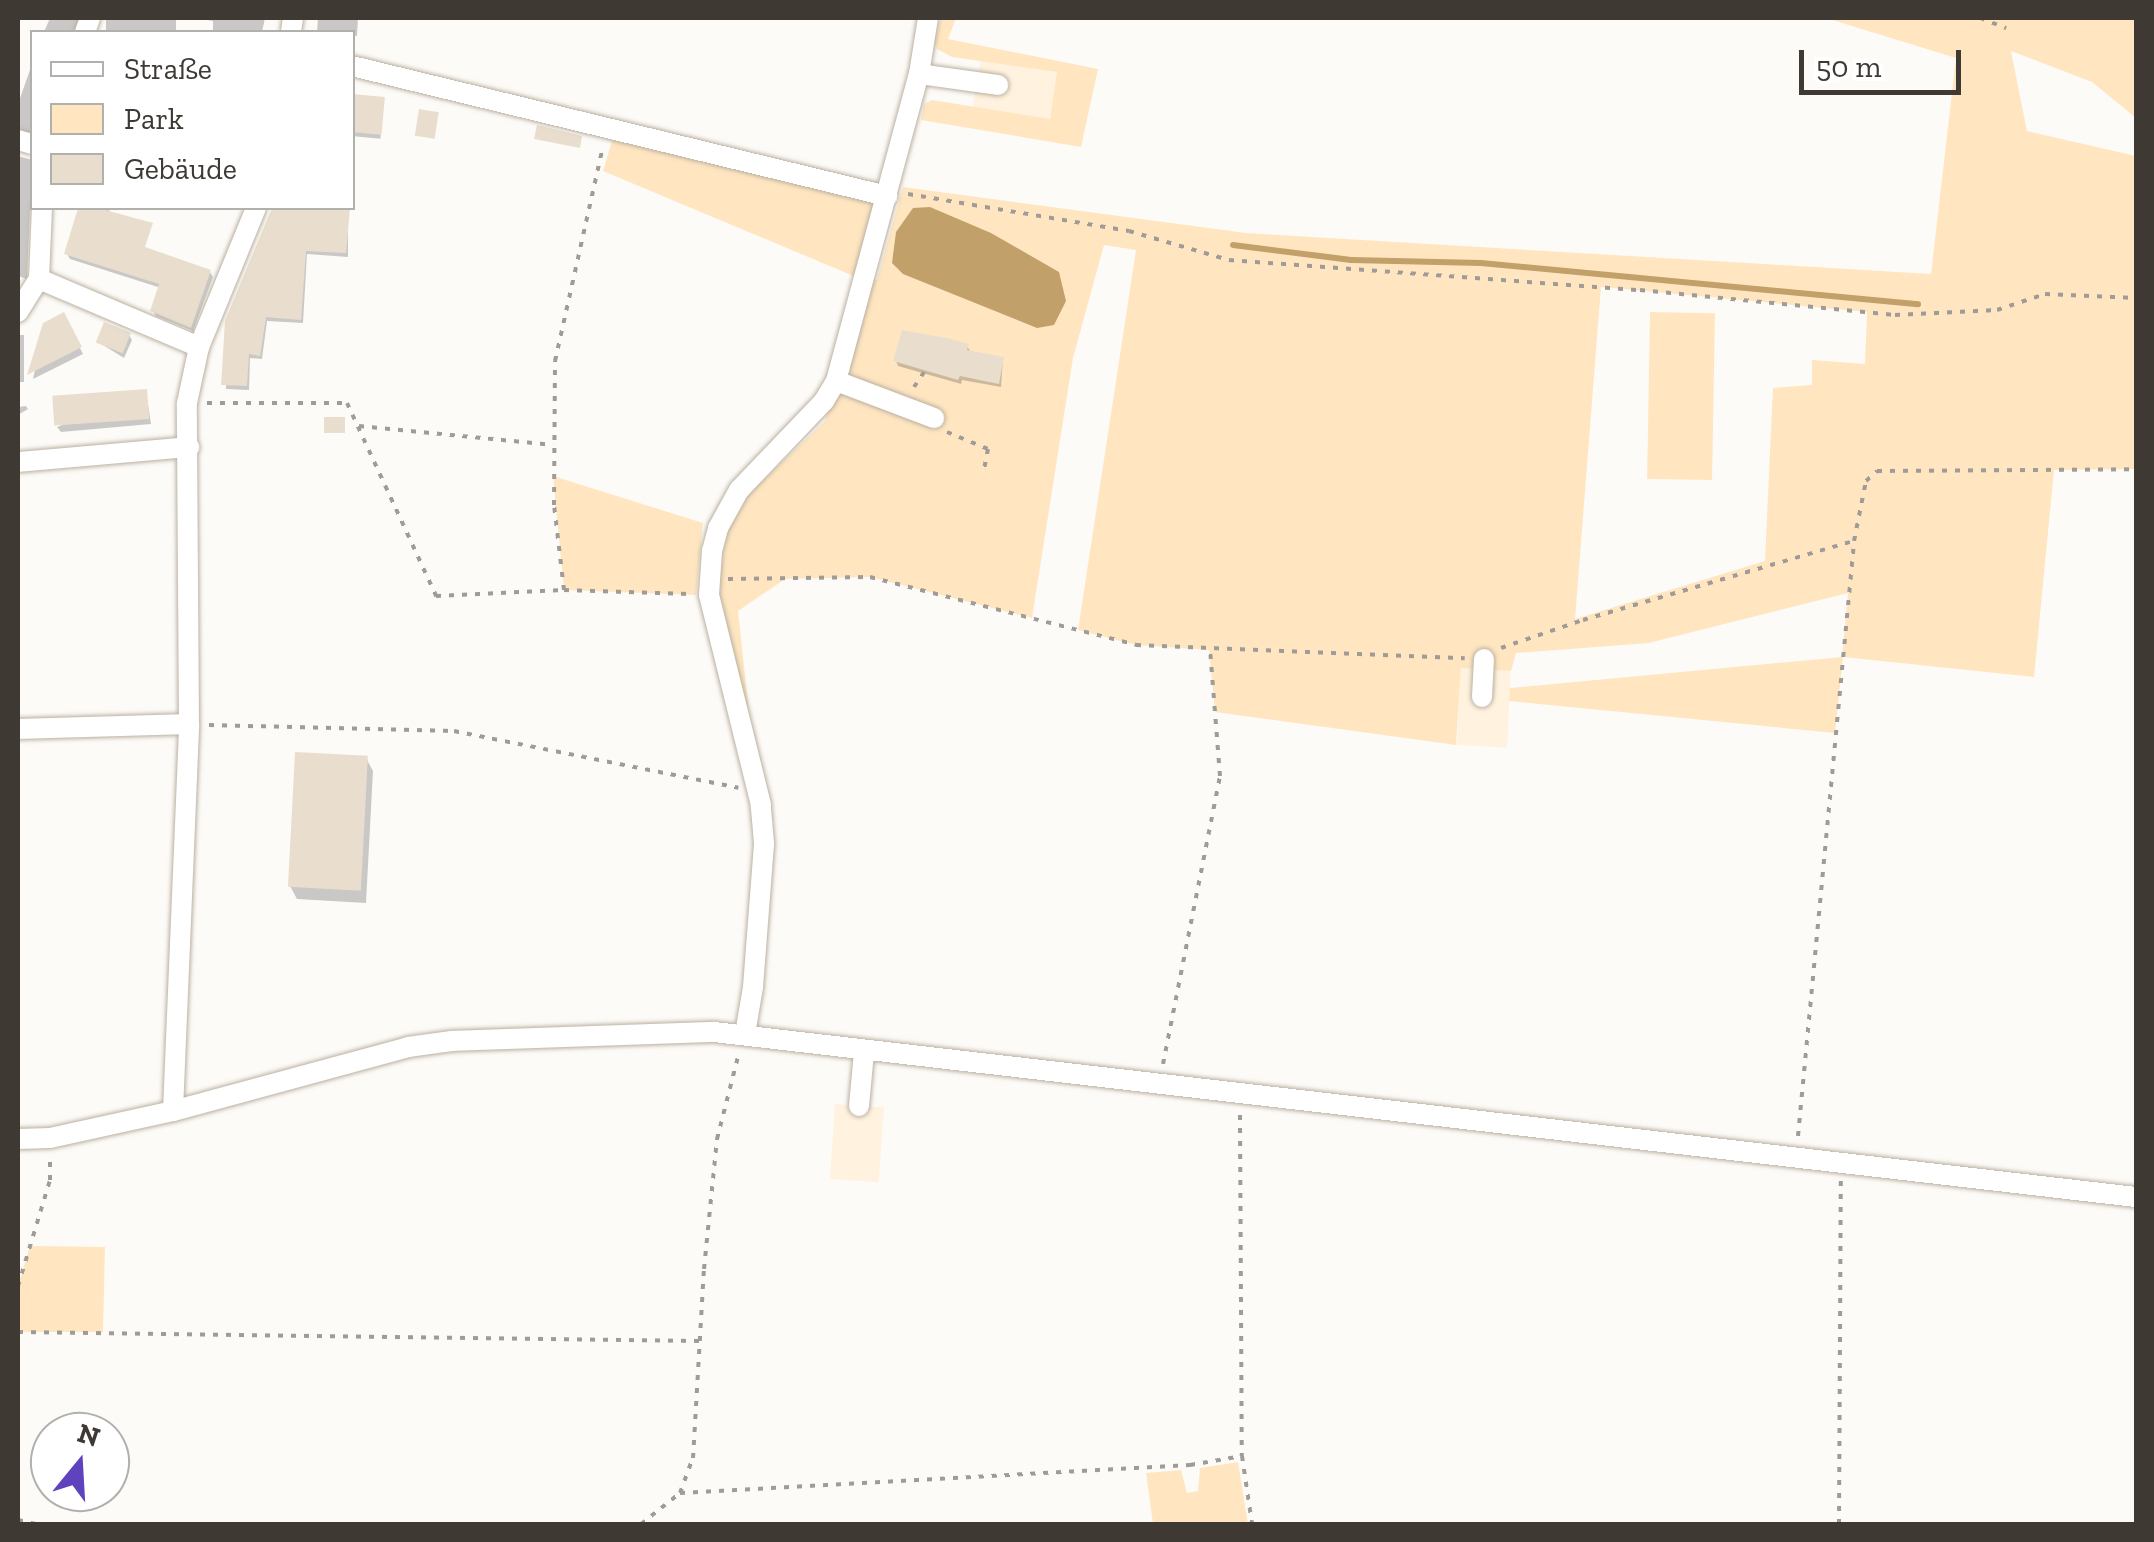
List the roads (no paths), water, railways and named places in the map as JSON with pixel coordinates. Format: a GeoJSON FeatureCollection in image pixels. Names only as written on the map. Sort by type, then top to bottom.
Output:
{"type":"FeatureCollection","features":[{"type":"Feature","properties":{"kind":"street"},"geometry":{"type":"LineString","coordinates":[[745,1034],[754,988],[764,843],[756,788],[709,587],[718,528],[739,490],[824,401],[836,381],[919,74],[928,18]]}},
{"type":"Feature","properties":{"kind":"street"},"geometry":{"type":"LineString","coordinates":[[355,67],[888,194]]}},
{"type":"Feature","properties":{"kind":"street"},"geometry":{"type":"LineString","coordinates":[[919,74],[998,86]]}},
{"type":"Feature","properties":{"kind":"street"},"geometry":{"type":"LineString","coordinates":[[18,312],[39,280],[42,210]]}},
{"type":"Feature","properties":{"kind":"street"},"geometry":{"type":"LineString","coordinates":[[173,1112],[190,724],[187,404],[199,347],[255,210]]}},
{"type":"Feature","properties":{"kind":"street"},"geometry":{"type":"LineString","coordinates":[[39,280],[199,347]]}},
{"type":"Feature","properties":{"kind":"street"},"geometry":{"type":"LineString","coordinates":[[836,381],[934,418]]}},
{"type":"Feature","properties":{"kind":"street"},"geometry":{"type":"LineString","coordinates":[[18,462],[189,455]]}},
{"type":"Feature","properties":{"kind":"street"},"geometry":{"type":"LineString","coordinates":[[1482,697],[1484,659]]}},
{"type":"Feature","properties":{"kind":"street"},"geometry":{"type":"LineString","coordinates":[[18,729],[190,724]]}},
{"type":"Feature","properties":{"kind":"street"},"geometry":{"type":"LineString","coordinates":[[18,1139],[50,1138],[173,1112],[363,1058],[452,1040],[745,1034],[864,1052],[1240,1096],[2136,1196]]}},
{"type":"Feature","properties":{"kind":"street"},"geometry":{"type":"LineString","coordinates":[[860,1106],[864,1052]]}},
{"type":"Feature","properties":{"kind":"waterway"},"geometry":{"type":"LineString","coordinates":[[1233,245],[1351,260],[1481,263],[1918,304]]}}]}
